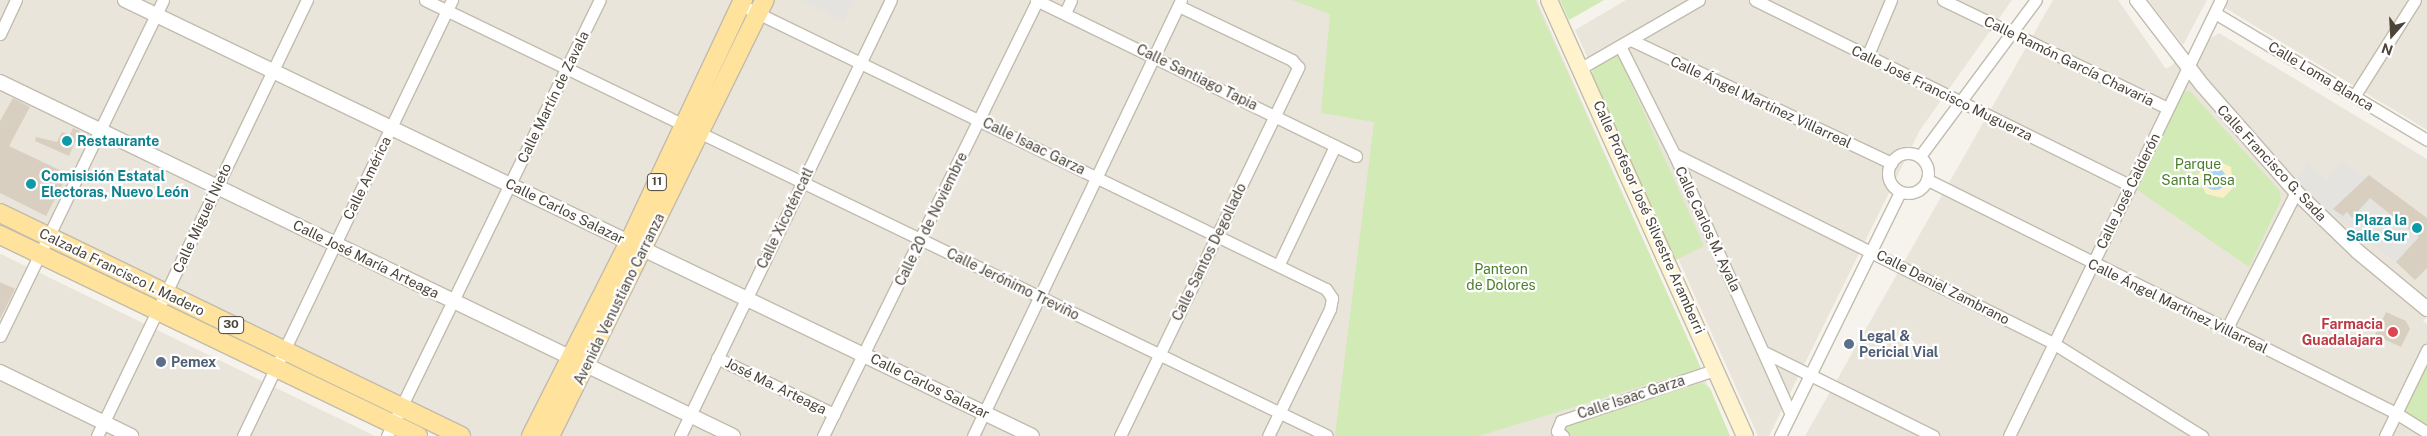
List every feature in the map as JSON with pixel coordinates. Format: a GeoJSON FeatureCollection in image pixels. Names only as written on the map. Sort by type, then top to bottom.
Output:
{"type":"FeatureCollection","features":[{"type":"Feature","properties":{"kind":"main road","name":"Calle Profesor José Silvestre Aramberri"},"geometry":{"type":"LineString","coordinates":[[1549,0],[1717,369],[1745,436]]}},
{"type":"Feature","properties":{"kind":"main road","name":"Avenida Venustiano Carranza"},"geometry":{"type":"LineString","coordinates":[[637,245],[684,125],[738,2]]}},
{"type":"Feature","properties":{"kind":"main road","name":"Avenida Venustiano Carranza"},"geometry":{"type":"LineString","coordinates":[[550,436],[579,362],[637,245],[701,133],[762,6]]}},
{"type":"Feature","properties":{"kind":"main road","name":"Calzada Francisco I. Madero"},"geometry":{"type":"LineString","coordinates":[[0,213],[461,436]]}},
{"type":"Feature","properties":{"kind":"main road","name":"Calzada Francisco I. Madero"},"geometry":{"type":"LineString","coordinates":[[0,235],[277,368],[390,430],[418,436]]}},
{"type":"Feature","properties":{"kind":"main road","name":"Avenida Venustiano Carranza"},"geometry":{"type":"LineString","coordinates":[[531,436],[579,362]]}},
{"type":"Feature","properties":{"kind":"street"},"geometry":{"type":"LineString","coordinates":[[0,34],[16,0]]}},
{"type":"Feature","properties":{"kind":"street","name":"Calle Carlos Salazar"},"geometry":{"type":"LineString","coordinates":[[125,0],[747,297],[1032,436]]}},
{"type":"Feature","properties":{"kind":"street"},"geometry":{"type":"LineString","coordinates":[[0,336],[163,0]]}},
{"type":"Feature","properties":{"kind":"street","name":"Calle Miguel Nieto"},"geometry":{"type":"LineString","coordinates":[[97,436],[307,0]]}},
{"type":"Feature","properties":{"kind":"street","name":"Calle Jerónimo Treviño"},"geometry":{"type":"LineString","coordinates":[[424,0],[449,5],[568,68],[684,125],[1326,435]]}},
{"type":"Feature","properties":{"kind":"street","name":"Calle Martín de Zavala"},"geometry":{"type":"LineString","coordinates":[[390,430],[600,0]]}},
{"type":"Feature","properties":{"kind":"street","name":"Calle Xicoténcatl"},"geometry":{"type":"LineString","coordinates":[[680,436],[891,0]]}},
{"type":"Feature","properties":{"kind":"street","name":"Calle Santiago Tapia"},"geometry":{"type":"LineString","coordinates":[[1037,0],[1356,156]]}},
{"type":"Feature","properties":{"kind":"street","name":"Calle 20 de Noviembre"},"geometry":{"type":"LineString","coordinates":[[823,436],[980,120],[1037,0]]}},
{"type":"Feature","properties":{"kind":"street"},"geometry":{"type":"LineString","coordinates":[[1065,13],[1072,0]]}},
{"type":"Feature","properties":{"kind":"street"},"geometry":{"type":"LineString","coordinates":[[1581,68],[1699,0]]}},
{"type":"Feature","properties":{"kind":"street","name":"Calle José Francisco Muguerza"},"geometry":{"type":"LineString","coordinates":[[1755,0],[1867,57],[2130,185]]}},
{"type":"Feature","properties":{"kind":"street"},"geometry":{"type":"LineString","coordinates":[[1867,57],[1891,0]]}},
{"type":"Feature","properties":{"kind":"street","name":"Calle Ramón García Chavaria"},"geometry":{"type":"LineString","coordinates":[[1943,0],[2168,108]]}},
{"type":"Feature","properties":{"kind":"street"},"geometry":{"type":"LineString","coordinates":[[1920,156],[1962,103],[2036,0]]}},
{"type":"Feature","properties":{"kind":"street","name":"Calle Francisco G. Sada"},"geometry":{"type":"LineString","coordinates":[[2137,0],[2188,67],[2296,192],[2357,251],[2427,308]]}},
{"type":"Feature","properties":{"kind":"street","name":"Calle José Calderón"},"geometry":{"type":"LineString","coordinates":[[2009,436],[2221,0]]}},
{"type":"Feature","properties":{"kind":"street"},"geometry":{"type":"LineString","coordinates":[[2355,95],[2415,0]]}},
{"type":"Feature","properties":{"kind":"street","name":"Calle Isaac Garza"},"geometry":{"type":"LineString","coordinates":[[738,2],[762,6],[861,62],[1279,264],[1326,289],[1332,298],[1328,315],[1280,413]]}},
{"type":"Feature","properties":{"kind":"street"},"geometry":{"type":"LineString","coordinates":[[973,436],[1156,57],[1180,3]]}},
{"type":"Feature","properties":{"kind":"street","name":"Calle Santos Degollado"},"geometry":{"type":"LineString","coordinates":[[1120,436],[1298,67],[1292,60],[1180,3]]}},
{"type":"Feature","properties":{"kind":"street","name":"Calle América"},"geometry":{"type":"LineString","coordinates":[[243,436],[449,5]]}},
{"type":"Feature","properties":{"kind":"street","name":"Calle Loma Blanca"},"geometry":{"type":"LineString","coordinates":[[2215,13],[2355,95],[2427,140]]}},
{"type":"Feature","properties":{"kind":"street","name":"Calle Ángel Martínez Villarreal"},"geometry":{"type":"LineString","coordinates":[[1632,40],[1891,164]]}},
{"type":"Feature","properties":{"kind":"street","name":"Calle Carlos M. Ayala"},"geometry":{"type":"LineString","coordinates":[[1620,46],[1674,154],[1791,414]]}},
{"type":"Feature","properties":{"kind":"street","name":"Calle José María Arteaga"},"geometry":{"type":"LineString","coordinates":[[0,82],[733,436]]}},
{"type":"Feature","properties":{"kind":"street"},"geometry":{"type":"LineString","coordinates":[[1279,264],[1335,146]]}},
{"type":"Feature","properties":{"kind":"street","name":"Calle Daniel Zambrano"},"geometry":{"type":"LineString","coordinates":[[1674,154],[1871,250],[2053,343],[2202,436]]}},
{"type":"Feature","properties":{"kind":"street"},"geometry":{"type":"LineString","coordinates":[[1901,154],[1920,156],[1927,164],[1928,180],[1918,191],[1900,192],[1890,183],[1891,164],[1901,154]]}},
{"type":"Feature","properties":{"kind":"street","name":"Calle Ángel Martínez Villarreal"},"geometry":{"type":"LineString","coordinates":[[1928,180],[2396,413],[2427,432]]}},
{"type":"Feature","properties":{"kind":"street"},"geometry":{"type":"LineString","coordinates":[[1780,436],[1900,192]]}},
{"type":"Feature","properties":{"kind":"street"},"geometry":{"type":"LineString","coordinates":[[2226,330],[2296,192]]}},
{"type":"Feature","properties":{"kind":"street"},"geometry":{"type":"LineString","coordinates":[[2384,436],[2427,350]]}},
{"type":"Feature","properties":{"kind":"street"},"geometry":{"type":"LineString","coordinates":[[1764,352],[1811,374],[1927,435]]}},
{"type":"Feature","properties":{"kind":"street","name":"José Ma. Arteaga"},"geometry":{"type":"LineString","coordinates":[[717,358],[834,414]]}},
{"type":"Feature","properties":{"kind":"street","name":"Calle Isaac Garza"},"geometry":{"type":"LineString","coordinates":[[1561,435],[1556,426],[1562,421],[1717,369]]}},
{"type":"Feature","properties":{"kind":"street"},"geometry":{"type":"LineString","coordinates":[[0,372],[131,436]]}},
{"type":"Feature","properties":{"kind":"street"},"geometry":{"type":"LineString","coordinates":[[1268,436],[1280,413]]}},
{"type":"Feature","properties":{"kind":"shaded area"},"geometry":{"type":"Polygon","coordinates":[[[0,0],[1537,0],[1730,436],[462,436],[0,212],[0,0]]]}},
{"type":"Feature","properties":{"kind":"shaded area"},"geometry":{"type":"Polygon","coordinates":[[[800,0],[854,0],[844,21],[800,0]]]}},
{"type":"Feature","properties":{"kind":"shaded area"},"geometry":{"type":"Polygon","coordinates":[[[1626,0],[2012,0],[1920,130],[1769,436],[1758,436],[1575,30],[1626,0]]]}},
{"type":"Feature","properties":{"kind":"shaded area"},"geometry":{"type":"Polygon","coordinates":[[[2053,0],[2118,0],[2166,69],[2219,33],[2427,159],[2427,317],[2423,321],[2427,324],[2427,436],[1805,436],[2053,0]]]}},
{"type":"Feature","properties":{"kind":"shaded area"},"geometry":{"type":"Polygon","coordinates":[[[2148,0],[2207,0],[2183,45],[2148,0]]]}},
{"type":"Feature","properties":{"kind":"shaded area"},"geometry":{"type":"Polygon","coordinates":[[[2212,0],[2427,0],[2427,130],[2212,0]]]}},
{"type":"Feature","properties":{"kind":"shaded area"},"geometry":{"type":"Polygon","coordinates":[[[2342,161],[2367,178],[2334,209],[2343,216],[2347,212],[2352,218],[2370,198],[2419,237],[2396,262],[2331,213],[2297,179],[2307,162],[2326,180],[2342,161]]]}},
{"type":"Feature","properties":{"kind":"shaded area"},"geometry":{"type":"Polygon","coordinates":[[[0,254],[3,255],[375,436],[0,436],[0,254]]]}},
{"type":"Feature","properties":{"kind":"green space","name":"Panteon de Dolores"},"geometry":{"type":"Polygon","coordinates":[[[1292,0],[1535,0],[1701,368],[1479,436],[1335,436],[1374,122],[1321,113],[1330,14],[1292,0]]]}},
{"type":"Feature","properties":{"kind":"green space"},"geometry":{"type":"Polygon","coordinates":[[[1560,0],[1604,0],[1569,20],[1560,0]]]}},
{"type":"Feature","properties":{"kind":"green space"},"geometry":{"type":"Polygon","coordinates":[[[1618,55],[1704,246],[1674,261],[1590,76],[1594,68],[1618,55]]]}},
{"type":"Feature","properties":{"kind":"green space","name":"Parque Santa Rosa"},"geometry":{"type":"Polygon","coordinates":[[[2190,91],[2280,191],[2281,200],[2249,267],[2136,189],[2182,92],[2190,91]]]}},
{"type":"Feature","properties":{"kind":"green space"},"geometry":{"type":"Polygon","coordinates":[[[2427,367],[2427,429],[2401,412],[2427,367]]]}},
{"type":"Feature","properties":{"kind":"green space"},"geometry":{"type":"Polygon","coordinates":[[[1702,383],[1710,388],[1730,436],[1563,436],[1560,424],[1702,383]]]}},
{"type":"Feature","properties":{"kind":"sand"},"geometry":{"type":"Polygon","coordinates":[[[2214,159],[2231,167],[2233,188],[2223,198],[2206,194],[2197,175],[2214,159]]]}},
{"type":"Feature","properties":{"kind":"water"},"geometry":{"type":"Polygon","coordinates":[[[2215,168],[2223,171],[2226,179],[2223,187],[2215,190],[2207,187],[2204,179],[2207,171],[2215,168]]]}},
{"type":"Feature","properties":{"kind":"building","name":"Comisisión Estatal Electoras, Nuevo León"},"geometry":{"type":"Polygon","coordinates":[[[13,98],[30,107],[9,146],[68,174],[46,216],[0,193],[0,121],[13,98]]]}},
{"type":"Feature","properties":{"kind":"building","name":"Restaurante"},"geometry":{"type":"Polygon","coordinates":[[[73,128],[80,131],[69,156],[35,141],[36,137],[57,142],[62,132],[70,135],[73,128]]]}},
{"type":"Feature","properties":{"kind":"building","name":"Plaza la Salle Sur"},"geometry":{"type":"Polygon","coordinates":[[[2369,175],[2427,218],[2427,268],[2415,280],[2396,262],[2419,237],[2370,198],[2352,218],[2347,212],[2343,216],[2333,209],[2369,175]]]}},
{"type":"Feature","properties":{"kind":"building"},"geometry":{"type":"Polygon","coordinates":[[[0,282],[15,289],[0,319],[0,282]]]}},
{"type":"Feature","properties":{"kind":"building","name":"Farmacia Guadalajara"},"geometry":{"type":"Polygon","coordinates":[[[2386,312],[2406,321],[2410,329],[2401,347],[2375,335],[2386,312]]]}},
{"type":"Feature","properties":{"kind":"place","name":"Restaurante"},"geometry":{"type":"Point","coordinates":[67,141]}},
{"type":"Feature","properties":{"kind":"place","name":"Comisisión Estatal Electoras, Nuevo León"},"geometry":{"type":"Point","coordinates":[31,184]}},
{"type":"Feature","properties":{"kind":"place","name":"Plaza la Salle Sur"},"geometry":{"type":"Point","coordinates":[2417,228]}},
{"type":"Feature","properties":{"kind":"place","name":"Farmacia Guadalajara"},"geometry":{"type":"Point","coordinates":[2393,332]}},
{"type":"Feature","properties":{"kind":"place","name":"Legal & Pericial Vial"},"geometry":{"type":"Point","coordinates":[1849,344]}},
{"type":"Feature","properties":{"kind":"place","name":"Pemex"},"geometry":{"type":"Point","coordinates":[161,362]}}]}
